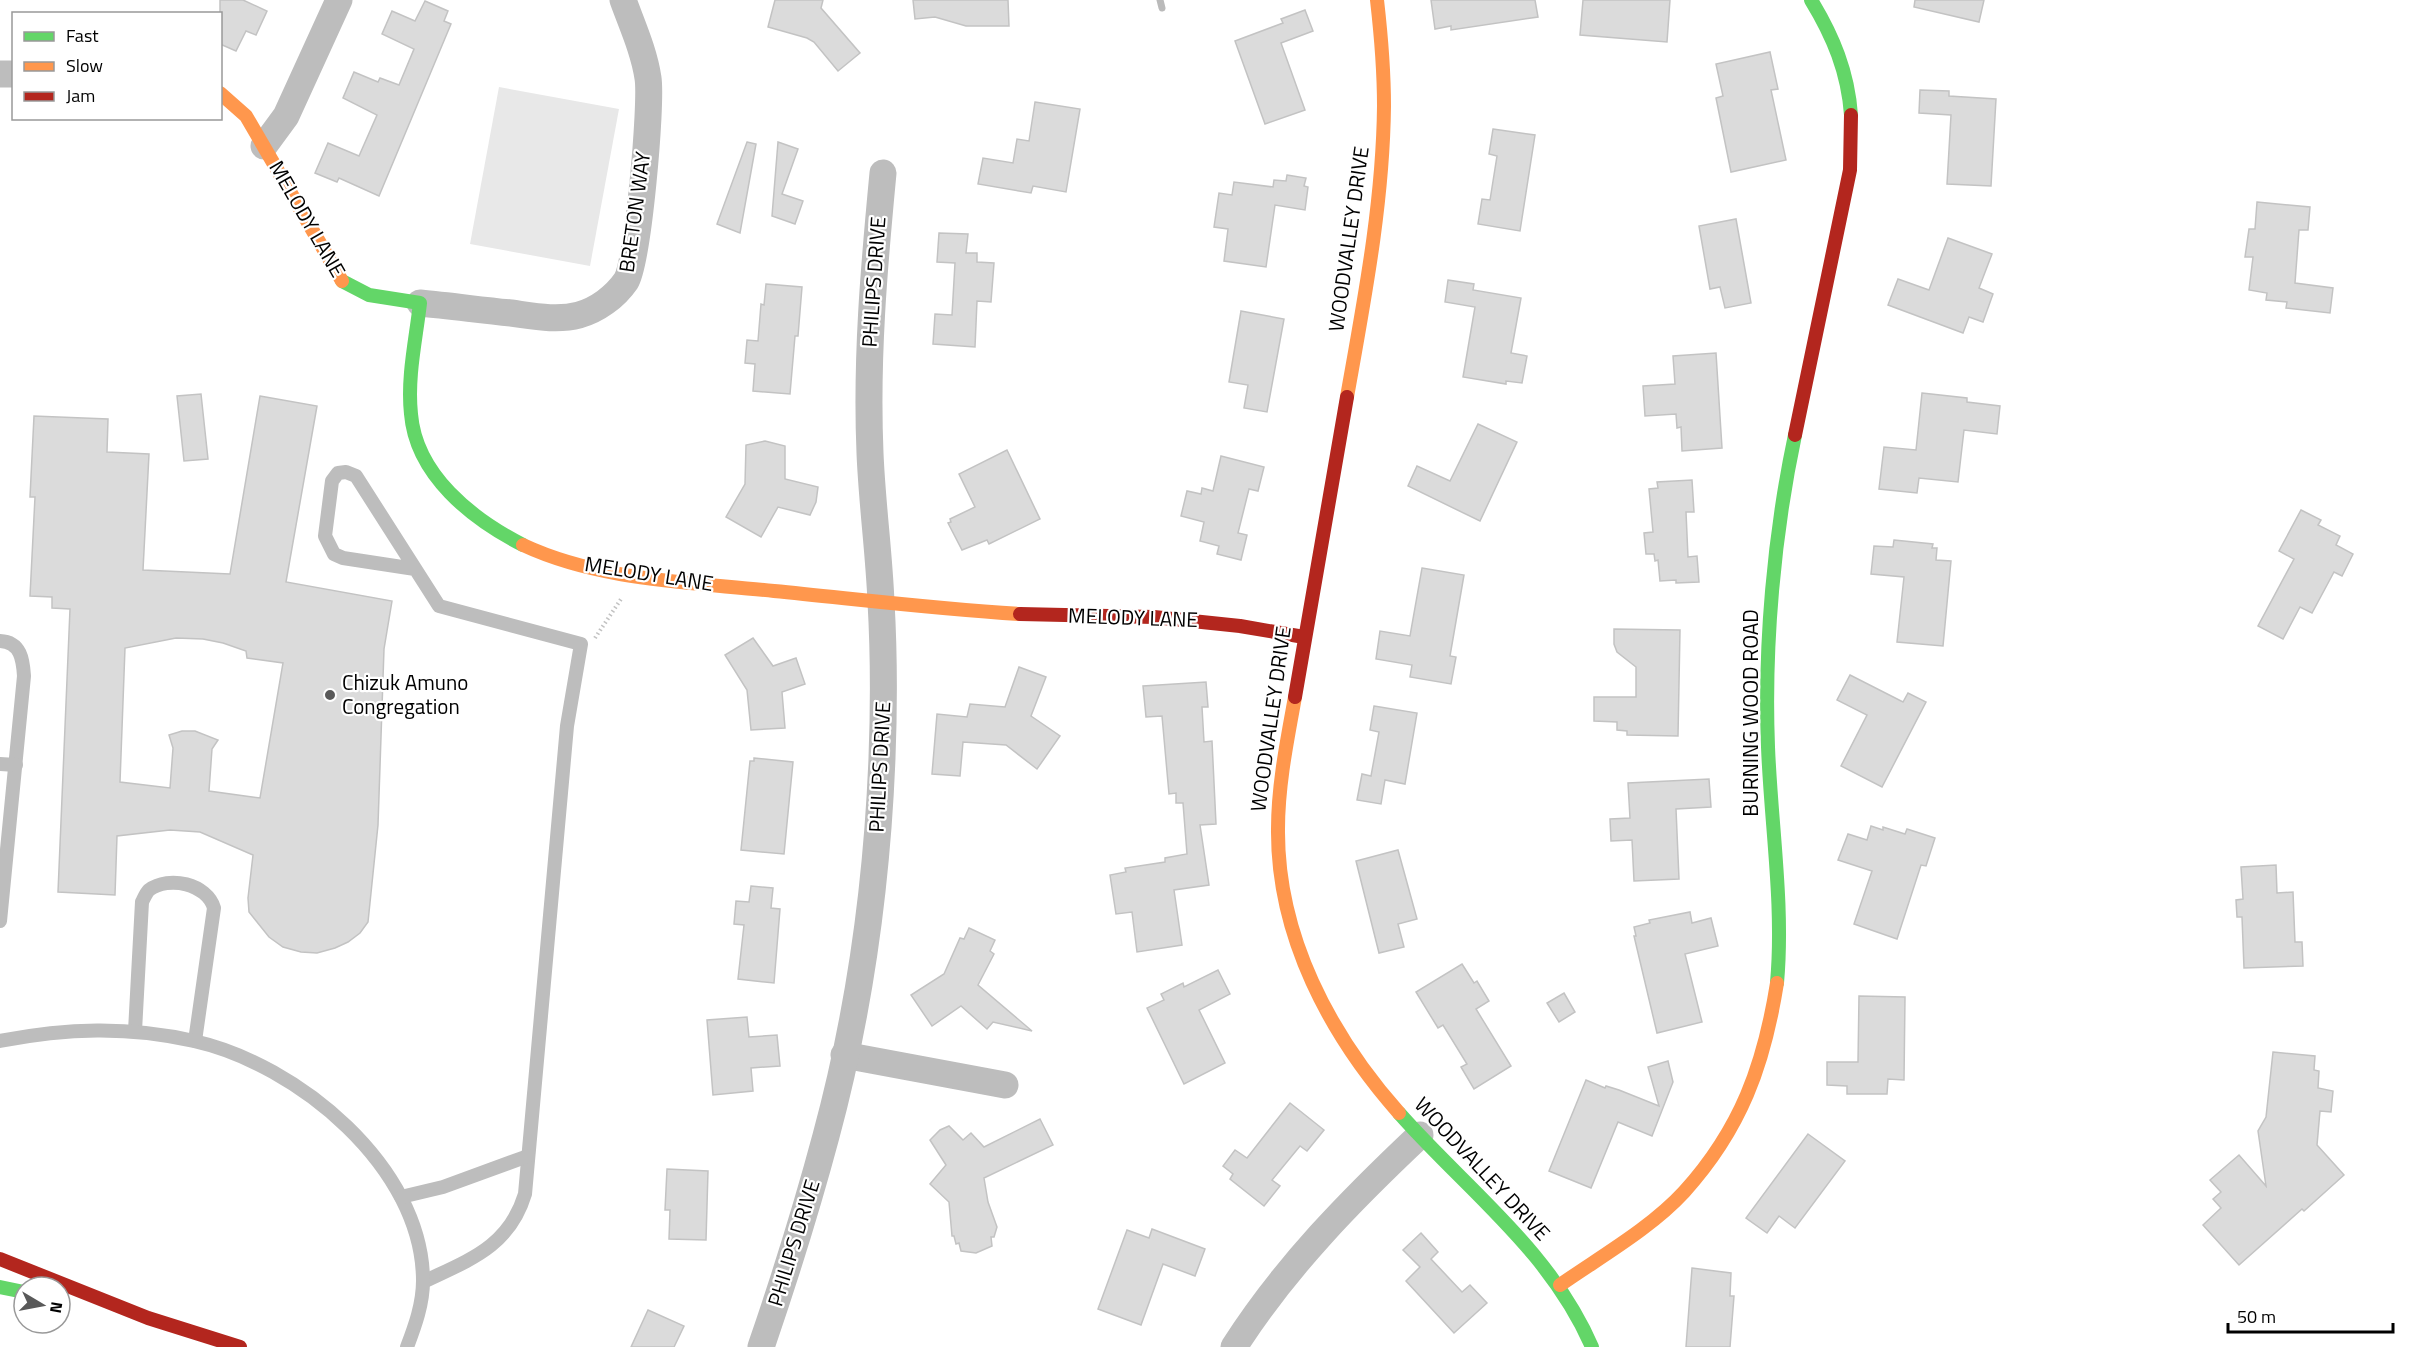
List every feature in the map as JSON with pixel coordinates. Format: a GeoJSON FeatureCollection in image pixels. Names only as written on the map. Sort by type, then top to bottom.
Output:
{"type":"FeatureCollection","features":[{"type":"Feature","properties":{"kind":"street"},"geometry":{"type":"LineString","coordinates":[[264,146],[286,116],[339,0]]}},
{"type":"Feature","properties":{"kind":"street","name":"BRETON WAY"},"geometry":{"type":"LineString","coordinates":[[420,303],[554,318],[578,315],[599,306],[616,294],[627,279],[634,248],[648,117],[648,80],[640,49],[622,0]]}},
{"type":"Feature","properties":{"kind":"street","name":"WOODVALLEY DRIVE"},"geometry":{"type":"LineString","coordinates":[[1377,0],[1381,29],[1385,109],[1378,212],[1280,786],[1277,824],[1279,858],[1289,912],[1310,976],[1318,998],[1339,1035],[1367,1074],[1420,1135],[1532,1252],[1560,1286],[1579,1317],[1592,1347]]}},
{"type":"Feature","properties":{"kind":"street","name":"BURNING WOOD ROAD"},"geometry":{"type":"LineString","coordinates":[[1560,1286],[1643,1227],[1683,1193],[1715,1153],[1739,1113],[1758,1070],[1770,1025],[1777,981],[1779,941],[1768,745],[1768,674],[1773,593],[1787,473],[1850,170],[1854,138],[1848,82],[1843,60],[1827,26],[1810,0]]}},
{"type":"Feature","properties":{"kind":"street","name":"MELODY LANE"},"geometry":{"type":"LineString","coordinates":[[222,95],[246,116],[342,281],[355,292],[372,297],[420,303],[410,398],[411,419],[418,446],[445,486],[477,519],[506,536],[543,554],[637,576],[1005,613],[1129,615],[1224,623],[1304,638]]}},
{"type":"Feature","properties":{"kind":"street","name":"PHILIPS DRIVE"},"geometry":{"type":"LineString","coordinates":[[761,1347],[797,1239],[827,1135],[844,1055],[867,920],[879,813],[884,688],[868,397],[871,289],[883,173]]}},
{"type":"Feature","properties":{"kind":"street"},"geometry":{"type":"LineString","coordinates":[[844,1055],[1005,1086]]}},
{"type":"Feature","properties":{"kind":"street"},"geometry":{"type":"LineString","coordinates":[[1234,1347],[1260,1307],[1301,1257],[1353,1198],[1420,1135]]}},
{"type":"Feature","properties":{"kind":"street"},"geometry":{"type":"LineString","coordinates":[[0,1259],[148,1318],[223,1344]]}},
{"type":"Feature","properties":{"kind":"street"},"geometry":{"type":"LineString","coordinates":[[72,1302],[148,1318]]}},
{"type":"Feature","properties":{"kind":"lane"},"geometry":{"type":"LineString","coordinates":[[415,569],[343,558],[334,554],[325,536],[332,481],[338,473],[346,472],[356,476],[439,606],[581,644],[567,726],[525,1194],[520,1213],[494,1245],[423,1282]]}},
{"type":"Feature","properties":{"kind":"lane"},"geometry":{"type":"LineString","coordinates":[[0,642],[6,642],[15,647],[23,657],[24,676],[0,921]]}},
{"type":"Feature","properties":{"kind":"lane"},"geometry":{"type":"LineString","coordinates":[[0,764],[16,765]]}},
{"type":"Feature","properties":{"kind":"lane"},"geometry":{"type":"LineString","coordinates":[[135,1031],[142,902],[148,891],[158,886],[187,885],[206,893],[212,900],[214,908],[195,1041]]}},
{"type":"Feature","properties":{"kind":"lane"},"geometry":{"type":"LineString","coordinates":[[0,1041],[46,1032],[83,1030],[135,1031],[195,1041],[227,1050],[272,1070],[314,1098],[354,1135],[381,1166],[401,1197],[414,1230],[421,1255],[423,1282],[419,1314],[407,1347]]}},
{"type":"Feature","properties":{"kind":"lane"},"geometry":{"type":"LineString","coordinates":[[401,1197],[443,1187],[528,1156]]}},
{"type":"Feature","properties":{"kind":"path"},"geometry":{"type":"LineString","coordinates":[[581,644],[596,638],[637,576]]}},
{"type":"Feature","properties":{"kind":"shaded area"},"geometry":{"type":"Polygon","coordinates":[[[499,87],[619,109],[590,266],[470,244],[499,87]]]}},
{"type":"Feature","properties":{"kind":"building"},"geometry":{"type":"Polygon","coordinates":[[[220,0],[243,0],[267,11],[256,35],[246,31],[236,51],[222,45],[222,12],[220,12],[220,0]]]}},
{"type":"Feature","properties":{"kind":"building"},"geometry":{"type":"Polygon","coordinates":[[[775,0],[823,0],[821,8],[860,53],[838,71],[814,42],[768,27],[775,0]]]}},
{"type":"Feature","properties":{"kind":"building"},"geometry":{"type":"Polygon","coordinates":[[[913,0],[1008,0],[1009,26],[966,26],[935,17],[915,19],[913,0]]]}},
{"type":"Feature","properties":{"kind":"building"},"geometry":{"type":"Polygon","coordinates":[[[1431,0],[1535,0],[1538,17],[1451,30],[1451,26],[1435,29],[1431,0]]]}},
{"type":"Feature","properties":{"kind":"building"},"geometry":{"type":"Polygon","coordinates":[[[1583,0],[1670,0],[1667,42],[1580,35],[1583,0]]]}},
{"type":"Feature","properties":{"kind":"building"},"geometry":{"type":"Polygon","coordinates":[[[1915,0],[1984,0],[1979,22],[1914,7],[1915,0]]]}},
{"type":"Feature","properties":{"kind":"building"},"geometry":{"type":"Polygon","coordinates":[[[425,1],[448,11],[444,21],[451,24],[379,196],[339,178],[337,182],[315,173],[328,143],[359,156],[377,115],[343,98],[354,72],[378,82],[380,78],[399,85],[414,49],[382,34],[392,11],[415,21],[425,1]]]}},
{"type":"Feature","properties":{"kind":"building"},"geometry":{"type":"Polygon","coordinates":[[[1305,10],[1313,31],[1281,43],[1305,110],[1265,124],[1235,41],[1283,23],[1281,19],[1305,10]]]}},
{"type":"Feature","properties":{"kind":"building"},"geometry":{"type":"Polygon","coordinates":[[[1770,52],[1778,89],[1771,90],[1786,160],[1731,172],[1716,98],[1723,96],[1716,64],[1770,52]]]}},
{"type":"Feature","properties":{"kind":"building"},"geometry":{"type":"Polygon","coordinates":[[[1920,90],[1949,91],[1949,96],[1996,99],[1991,186],[1947,184],[1951,115],[1919,113],[1920,90]]]}},
{"type":"Feature","properties":{"kind":"building"},"geometry":{"type":"Polygon","coordinates":[[[1035,102],[1080,109],[1066,192],[1033,186],[1031,193],[978,184],[983,158],[1013,163],[1017,139],[1029,141],[1035,102]]]}},
{"type":"Feature","properties":{"kind":"building"},"geometry":{"type":"Polygon","coordinates":[[[1493,129],[1535,135],[1520,231],[1478,224],[1482,199],[1490,200],[1497,156],[1489,154],[1493,129]]]}},
{"type":"Feature","properties":{"kind":"building"},"geometry":{"type":"Polygon","coordinates":[[[747,142],[756,144],[740,233],[717,224],[747,142]]]}},
{"type":"Feature","properties":{"kind":"building"},"geometry":{"type":"Polygon","coordinates":[[[778,142],[798,149],[782,194],[803,201],[795,224],[772,216],[778,142]]]}},
{"type":"Feature","properties":{"kind":"building"},"geometry":{"type":"Polygon","coordinates":[[[1287,175],[1306,178],[1304,186],[1308,187],[1305,210],[1275,205],[1266,267],[1224,261],[1228,229],[1214,227],[1219,193],[1232,195],[1234,182],[1273,187],[1274,180],[1286,181],[1287,175]]]}},
{"type":"Feature","properties":{"kind":"building"},"geometry":{"type":"Polygon","coordinates":[[[2257,202],[2310,207],[2308,230],[2299,230],[2295,283],[2333,288],[2330,313],[2286,308],[2287,302],[2266,300],[2267,293],[2249,290],[2253,257],[2245,257],[2249,229],[2255,229],[2257,202]]]}},
{"type":"Feature","properties":{"kind":"building"},"geometry":{"type":"Polygon","coordinates":[[[1736,219],[1751,303],[1725,308],[1720,287],[1710,289],[1699,226],[1736,219]]]}},
{"type":"Feature","properties":{"kind":"building"},"geometry":{"type":"Polygon","coordinates":[[[939,233],[968,234],[966,253],[977,253],[977,262],[994,263],[991,302],[977,301],[975,347],[933,344],[935,314],[952,315],[955,263],[937,262],[939,233]]]}},
{"type":"Feature","properties":{"kind":"building"},"geometry":{"type":"Polygon","coordinates":[[[1948,238],[1992,254],[1979,288],[1993,294],[1983,322],[1969,317],[1963,333],[1888,305],[1898,279],[1929,290],[1948,238]]]}},
{"type":"Feature","properties":{"kind":"building"},"geometry":{"type":"Polygon","coordinates":[[[1448,280],[1474,284],[1473,290],[1521,298],[1511,353],[1527,356],[1522,383],[1506,381],[1506,384],[1463,377],[1475,307],[1445,302],[1448,280]]]}},
{"type":"Feature","properties":{"kind":"building"},"geometry":{"type":"Polygon","coordinates":[[[766,284],[802,287],[790,394],[753,391],[755,364],[745,363],[747,340],[758,341],[761,304],[764,305],[766,284]]]}},
{"type":"Feature","properties":{"kind":"building"},"geometry":{"type":"Polygon","coordinates":[[[1241,311],[1284,319],[1267,412],[1244,408],[1248,385],[1229,382],[1241,311]]]}},
{"type":"Feature","properties":{"kind":"building"},"geometry":{"type":"Polygon","coordinates":[[[1716,353],[1722,448],[1682,451],[1681,427],[1677,428],[1676,414],[1645,416],[1643,386],[1675,384],[1673,356],[1716,353]]]}},
{"type":"Feature","properties":{"kind":"building"},"geometry":{"type":"Polygon","coordinates":[[[1922,393],[1967,398],[1967,402],[2000,406],[1997,434],[1964,430],[1958,482],[1919,478],[1917,493],[1879,489],[1884,447],[1916,450],[1922,393]]]}},
{"type":"Feature","properties":{"kind":"building"},"geometry":{"type":"Polygon","coordinates":[[[201,394],[208,459],[184,461],[177,396],[201,394]]]}},
{"type":"Feature","properties":{"kind":"building","name":"Chizuk Amuno Congregation"},"geometry":{"type":"Polygon","coordinates":[[[260,396],[317,406],[286,582],[392,601],[384,649],[378,825],[368,922],[360,933],[348,942],[317,953],[283,947],[269,937],[249,912],[248,898],[253,855],[200,832],[170,830],[117,836],[115,895],[58,892],[70,609],[52,608],[52,597],[30,596],[35,497],[30,497],[34,416],[108,419],[107,452],[149,454],[143,570],[230,574],[260,396]],[[176,638],[125,648],[120,782],[170,788],[173,748],[169,735],[182,731],[195,731],[218,740],[212,749],[209,791],[260,798],[283,663],[247,658],[246,651],[203,639],[176,638]]]}},
{"type":"Feature","properties":{"kind":"building"},"geometry":{"type":"Polygon","coordinates":[[[1478,424],[1517,442],[1480,521],[1408,486],[1417,466],[1450,481],[1478,424]]]}},
{"type":"Feature","properties":{"kind":"building"},"geometry":{"type":"Polygon","coordinates":[[[765,441],[785,446],[785,479],[818,487],[816,502],[810,515],[778,507],[761,537],[726,517],[745,484],[746,445],[765,441]]]}},
{"type":"Feature","properties":{"kind":"building"},"geometry":{"type":"Polygon","coordinates":[[[1007,450],[1040,519],[989,544],[987,540],[962,550],[948,523],[951,522],[950,519],[975,507],[959,474],[1007,450]]]}},
{"type":"Feature","properties":{"kind":"building"},"geometry":{"type":"Polygon","coordinates":[[[1221,456],[1264,467],[1258,491],[1249,489],[1238,533],[1247,535],[1241,560],[1217,554],[1219,546],[1200,541],[1204,522],[1181,516],[1187,491],[1201,494],[1202,488],[1213,491],[1221,456]]]}},
{"type":"Feature","properties":{"kind":"building"},"geometry":{"type":"Polygon","coordinates":[[[1692,480],[1694,512],[1686,512],[1688,557],[1697,556],[1699,582],[1660,581],[1658,560],[1655,561],[1654,554],[1646,554],[1644,533],[1653,532],[1649,489],[1658,488],[1657,482],[1692,480]]]}},
{"type":"Feature","properties":{"kind":"building"},"geometry":{"type":"Polygon","coordinates":[[[2301,510],[2321,520],[2318,525],[2340,536],[2336,545],[2353,554],[2342,576],[2334,572],[2312,613],[2300,607],[2283,639],[2258,626],[2294,559],[2279,551],[2301,510]]]}},
{"type":"Feature","properties":{"kind":"building"},"geometry":{"type":"Polygon","coordinates":[[[1894,540],[1933,544],[1932,548],[1937,548],[1936,560],[1951,561],[1943,646],[1897,642],[1904,577],[1871,574],[1874,546],[1893,547],[1894,540]]]}},
{"type":"Feature","properties":{"kind":"building"},"geometry":{"type":"Polygon","coordinates":[[[1422,568],[1464,575],[1450,656],[1456,657],[1451,684],[1410,677],[1412,665],[1376,659],[1380,631],[1410,636],[1422,568]]]}},
{"type":"Feature","properties":{"kind":"building"},"geometry":{"type":"Polygon","coordinates":[[[1614,629],[1680,630],[1678,736],[1627,735],[1627,731],[1617,730],[1617,722],[1594,721],[1594,697],[1636,697],[1636,667],[1617,652],[1614,644],[1614,629]]]}},
{"type":"Feature","properties":{"kind":"building"},"geometry":{"type":"Polygon","coordinates":[[[753,638],[773,666],[796,658],[805,684],[782,692],[785,728],[751,730],[747,690],[725,655],[753,638]]]}},
{"type":"Feature","properties":{"kind":"building"},"geometry":{"type":"Polygon","coordinates":[[[1019,667],[1046,677],[1031,716],[1060,736],[1037,769],[1006,745],[963,742],[960,776],[932,774],[937,714],[967,717],[970,704],[1005,707],[1019,667]]]}},
{"type":"Feature","properties":{"kind":"building"},"geometry":{"type":"Polygon","coordinates":[[[1850,675],[1903,702],[1908,693],[1926,702],[1882,787],[1841,766],[1867,715],[1837,700],[1850,675]]]}},
{"type":"Feature","properties":{"kind":"building"},"geometry":{"type":"Polygon","coordinates":[[[1206,682],[1208,707],[1202,707],[1204,742],[1212,741],[1216,824],[1200,825],[1209,885],[1174,890],[1182,945],[1137,952],[1132,912],[1116,914],[1110,875],[1126,872],[1125,868],[1165,862],[1165,858],[1187,854],[1183,803],[1176,803],[1176,793],[1169,794],[1162,716],[1146,717],[1143,686],[1206,682]]]}},
{"type":"Feature","properties":{"kind":"building"},"geometry":{"type":"Polygon","coordinates":[[[1374,706],[1417,713],[1405,784],[1385,780],[1381,804],[1357,800],[1362,774],[1371,776],[1379,732],[1370,730],[1374,706]]]}},
{"type":"Feature","properties":{"kind":"building"},"geometry":{"type":"Polygon","coordinates":[[[754,758],[793,762],[784,854],[741,850],[750,761],[754,761],[754,758]]]}},
{"type":"Feature","properties":{"kind":"building"},"geometry":{"type":"Polygon","coordinates":[[[1709,779],[1711,807],[1676,809],[1679,879],[1634,881],[1632,840],[1611,841],[1610,819],[1630,818],[1628,783],[1709,779]]]}},
{"type":"Feature","properties":{"kind":"building"},"geometry":{"type":"Polygon","coordinates":[[[1871,826],[1905,834],[1907,829],[1935,838],[1926,866],[1921,865],[1897,939],[1854,924],[1872,871],[1838,860],[1848,834],[1867,840],[1871,826]]]}},
{"type":"Feature","properties":{"kind":"building"},"geometry":{"type":"Polygon","coordinates":[[[1398,850],[1417,919],[1398,924],[1404,947],[1379,953],[1356,861],[1398,850]]]}},
{"type":"Feature","properties":{"kind":"building"},"geometry":{"type":"Polygon","coordinates":[[[2276,865],[2277,893],[2293,892],[2295,942],[2302,942],[2303,966],[2244,968],[2242,917],[2237,917],[2236,900],[2243,899],[2241,867],[2276,865]]]}},
{"type":"Feature","properties":{"kind":"building"},"geometry":{"type":"Polygon","coordinates":[[[751,886],[773,888],[771,908],[780,909],[774,983],[738,979],[744,925],[734,924],[736,901],[749,902],[751,886]]]}},
{"type":"Feature","properties":{"kind":"building"},"geometry":{"type":"Polygon","coordinates":[[[1690,912],[1692,923],[1711,918],[1718,946],[1685,954],[1702,1022],[1657,1033],[1634,936],[1636,936],[1634,927],[1650,923],[1649,920],[1690,912]]]}},
{"type":"Feature","properties":{"kind":"building"},"geometry":{"type":"Polygon","coordinates":[[[969,928],[995,940],[990,951],[994,954],[978,985],[1032,1031],[993,1022],[987,1029],[961,1006],[932,1026],[911,995],[944,974],[960,938],[964,939],[969,928]]]}},
{"type":"Feature","properties":{"kind":"building"},"geometry":{"type":"Polygon","coordinates":[[[1462,964],[1474,983],[1477,981],[1489,1001],[1476,1009],[1511,1066],[1474,1089],[1461,1067],[1467,1064],[1443,1025],[1438,1028],[1416,992],[1462,964]]]}},
{"type":"Feature","properties":{"kind":"building"},"geometry":{"type":"Polygon","coordinates":[[[1218,970],[1230,994],[1199,1010],[1225,1063],[1184,1084],[1147,1008],[1164,1000],[1161,994],[1183,983],[1184,987],[1218,970]]]}},
{"type":"Feature","properties":{"kind":"building"},"geometry":{"type":"Polygon","coordinates":[[[1564,993],[1575,1012],[1559,1022],[1547,1003],[1564,993]]]}},
{"type":"Feature","properties":{"kind":"building"},"geometry":{"type":"Polygon","coordinates":[[[1859,996],[1905,997],[1904,1080],[1888,1079],[1887,1094],[1847,1094],[1847,1086],[1827,1085],[1827,1062],[1858,1062],[1859,996]]]}},
{"type":"Feature","properties":{"kind":"building"},"geometry":{"type":"Polygon","coordinates":[[[747,1017],[749,1037],[777,1035],[780,1066],[751,1068],[753,1091],[713,1095],[707,1020],[747,1017]]]}},
{"type":"Feature","properties":{"kind":"building"},"geometry":{"type":"Polygon","coordinates":[[[2273,1052],[2315,1056],[2314,1070],[2319,1071],[2318,1088],[2333,1091],[2331,1112],[2320,1111],[2317,1145],[2344,1175],[2239,1265],[2203,1225],[2221,1208],[2213,1199],[2221,1192],[2210,1180],[2239,1155],[2266,1186],[2258,1131],[2266,1117],[2273,1052]]]}},
{"type":"Feature","properties":{"kind":"building"},"geometry":{"type":"Polygon","coordinates":[[[1668,1061],[1673,1082],[1652,1136],[1618,1122],[1591,1188],[1549,1171],[1586,1080],[1659,1106],[1648,1067],[1668,1061]]]}},
{"type":"Feature","properties":{"kind":"building"},"geometry":{"type":"Polygon","coordinates":[[[1290,1103],[1324,1130],[1307,1151],[1300,1146],[1272,1180],[1280,1186],[1264,1206],[1230,1179],[1233,1174],[1223,1166],[1235,1150],[1247,1158],[1290,1103]]]}},
{"type":"Feature","properties":{"kind":"building"},"geometry":{"type":"Polygon","coordinates":[[[1040,1119],[1053,1145],[984,1178],[988,1202],[997,1227],[994,1237],[991,1237],[992,1246],[976,1253],[961,1251],[959,1243],[956,1244],[952,1236],[949,1202],[930,1184],[946,1165],[930,1140],[940,1130],[949,1126],[963,1140],[971,1133],[984,1147],[1040,1119]]]}},
{"type":"Feature","properties":{"kind":"building"},"geometry":{"type":"Polygon","coordinates":[[[1808,1134],[1845,1161],[1795,1228],[1779,1216],[1767,1233],[1746,1218],[1808,1134]]]}},
{"type":"Feature","properties":{"kind":"building"},"geometry":{"type":"Polygon","coordinates":[[[667,1169],[708,1171],[706,1240],[669,1239],[670,1210],[665,1210],[667,1169]]]}},
{"type":"Feature","properties":{"kind":"building"},"geometry":{"type":"Polygon","coordinates":[[[1152,1229],[1205,1249],[1195,1276],[1163,1264],[1141,1325],[1098,1309],[1127,1230],[1149,1238],[1152,1229]]]}},
{"type":"Feature","properties":{"kind":"building"},"geometry":{"type":"Polygon","coordinates":[[[1421,1233],[1438,1252],[1431,1259],[1462,1292],[1470,1285],[1487,1303],[1454,1333],[1406,1281],[1420,1267],[1403,1250],[1421,1233]]]}},
{"type":"Feature","properties":{"kind":"building"},"geometry":{"type":"Polygon","coordinates":[[[1692,1268],[1731,1273],[1730,1296],[1734,1296],[1730,1347],[1686,1347],[1692,1268]]]}},
{"type":"Feature","properties":{"kind":"building"},"geometry":{"type":"Polygon","coordinates":[[[648,1310],[684,1326],[674,1347],[631,1347],[648,1310]]]}},
{"type":"Feature","properties":{"kind":"waterway"},"geometry":{"type":"LineString","coordinates":[[1160,0],[1162,8]]}},
{"type":"Feature","properties":{"kind":"traffic: fast"},"geometry":{"type":"LineString","coordinates":[[1811,0],[1826,27],[1843,69],[1851,115]]}},
{"type":"Feature","properties":{"kind":"traffic: fast"},"geometry":{"type":"LineString","coordinates":[[342,281],[369,295],[420,303],[411,372],[410,400],[415,436],[423,457],[450,493],[466,508],[523,545]]}},
{"type":"Feature","properties":{"kind":"traffic: fast"},"geometry":{"type":"LineString","coordinates":[[1777,983],[1779,924],[1767,708],[1769,630],[1781,511],[1795,435]]}},
{"type":"Feature","properties":{"kind":"traffic: fast"},"geometry":{"type":"LineString","coordinates":[[1399,1113],[1505,1222],[1554,1280],[1592,1347]]}},
{"type":"Feature","properties":{"kind":"traffic: fast"},"geometry":{"type":"LineString","coordinates":[[0,1287],[12,1290]]}},
{"type":"Feature","properties":{"kind":"traffic: slow"},"geometry":{"type":"LineString","coordinates":[[1347,397],[1372,252],[1383,143],[1384,93],[1377,0]]}},
{"type":"Feature","properties":{"kind":"traffic: slow"},"geometry":{"type":"LineString","coordinates":[[222,95],[246,116],[342,281]]}},
{"type":"Feature","properties":{"kind":"traffic: slow"},"geometry":{"type":"LineString","coordinates":[[523,545],[583,566],[646,578],[927,607],[1020,614]]}},
{"type":"Feature","properties":{"kind":"traffic: slow"},"geometry":{"type":"LineString","coordinates":[[1295,697],[1278,812],[1280,869],[1287,908],[1312,982],[1330,1017],[1351,1051],[1399,1113]]}},
{"type":"Feature","properties":{"kind":"traffic: slow"},"geometry":{"type":"LineString","coordinates":[[1560,1285],[1625,1242],[1656,1218],[1684,1192],[1704,1168],[1721,1144],[1747,1095],[1765,1041],[1777,983]]}},
{"type":"Feature","properties":{"kind":"traffic: jam"},"geometry":{"type":"LineString","coordinates":[[1795,435],[1850,170],[1851,115]]}},
{"type":"Feature","properties":{"kind":"traffic: jam"},"geometry":{"type":"LineString","coordinates":[[1295,697],[1347,397]]}},
{"type":"Feature","properties":{"kind":"traffic: jam"},"geometry":{"type":"LineString","coordinates":[[1020,614],[1154,617],[1240,626],[1304,637]]}},
{"type":"Feature","properties":{"kind":"traffic: jam"},"geometry":{"type":"LineString","coordinates":[[0,1259],[148,1318],[240,1347]]}},
{"type":"Feature","properties":{"kind":"place","name":"Chizuk Amuno Congregation"},"geometry":{"type":"Point","coordinates":[330,695]}}]}
